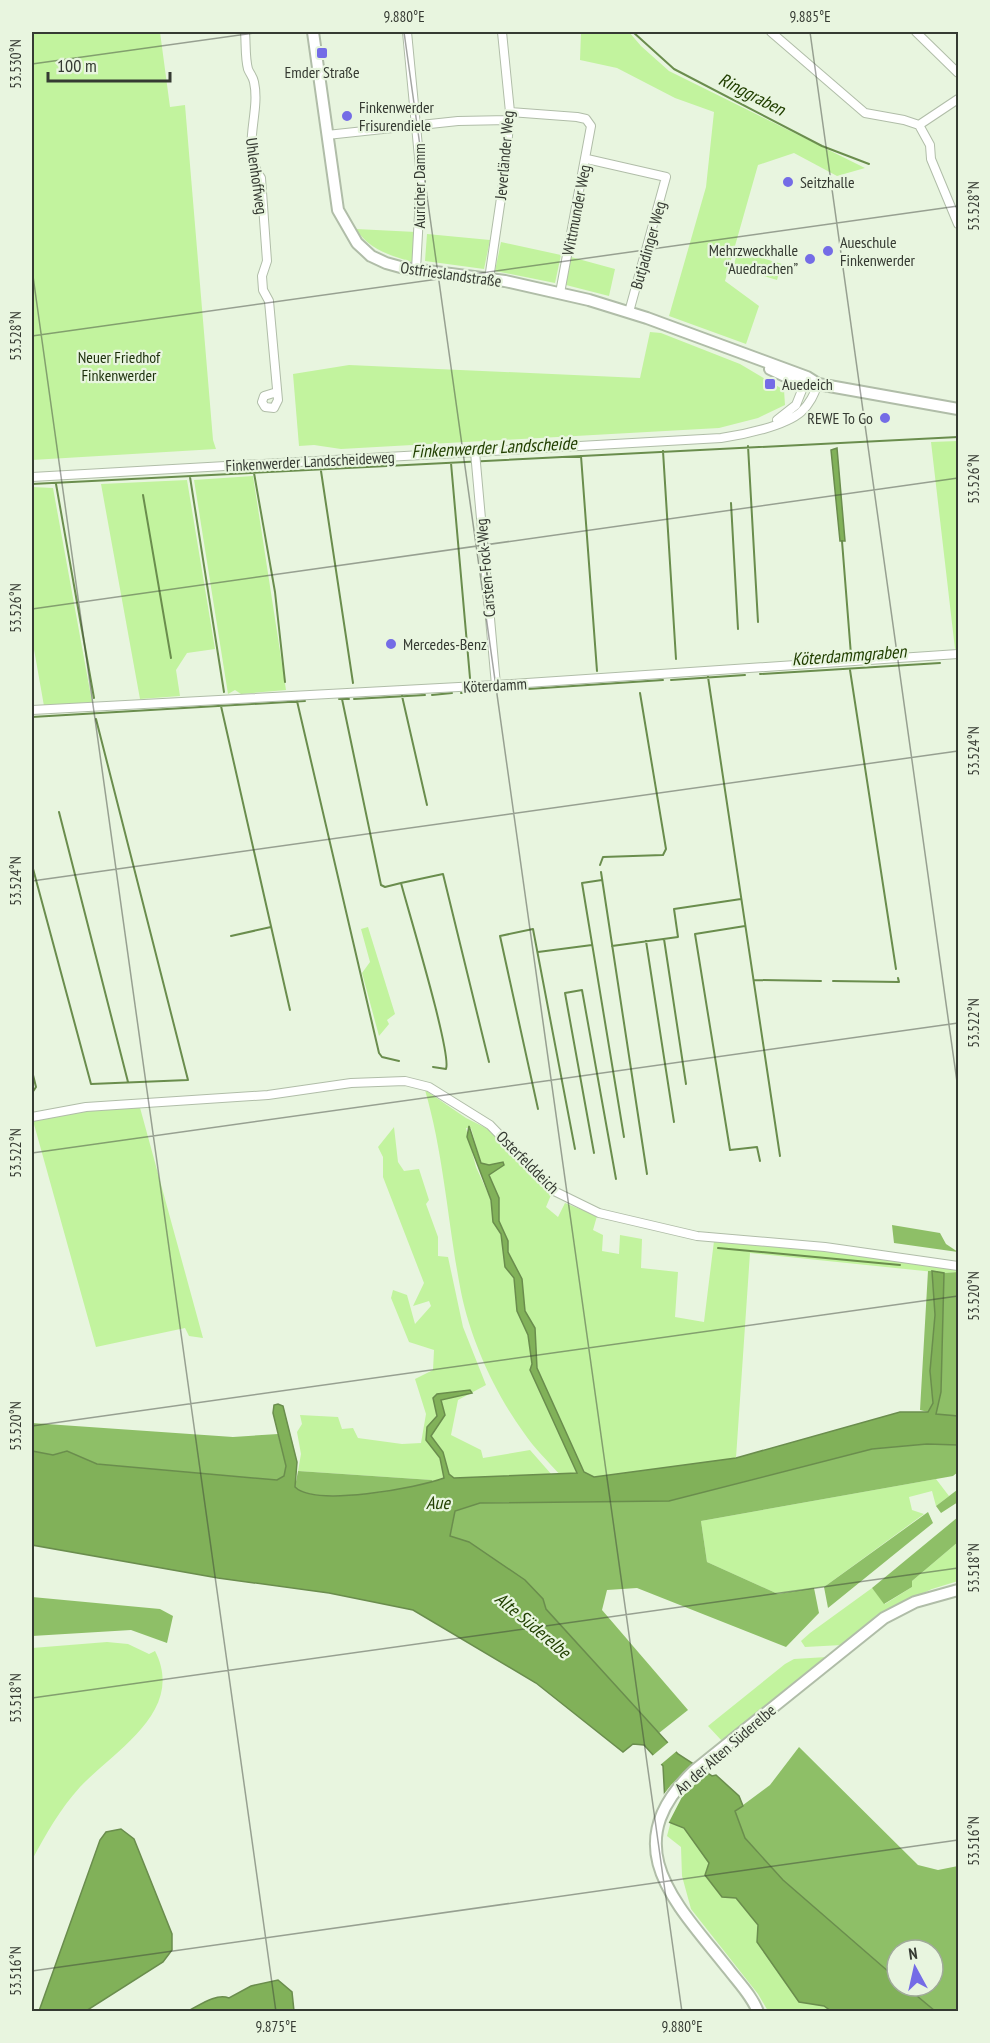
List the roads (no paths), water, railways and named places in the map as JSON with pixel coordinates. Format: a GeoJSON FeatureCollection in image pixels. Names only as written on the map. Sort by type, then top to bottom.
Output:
{"type":"FeatureCollection","features":[{"type":"Feature","properties":{"kind":"street","name":"Uhlenhoffweg"},"geometry":{"type":"LineString","coordinates":[[245,32],[248,68],[254,80],[256,114],[251,128],[254,168],[261,178],[266,249],[262,289],[269,301],[277,392]]}},
{"type":"Feature","properties":{"kind":"street","name":"Ostfrieslandstraße"},"geometry":{"type":"LineString","coordinates":[[313,32],[337,206],[350,234],[375,258],[391,265],[416,270],[489,279],[560,293],[629,312],[757,361],[807,377],[818,384]]}},
{"type":"Feature","properties":{"kind":"street","name":"Auricher Damm"},"geometry":{"type":"LineString","coordinates":[[407,32],[417,125],[421,191],[416,270]]}},
{"type":"Feature","properties":{"kind":"street","name":"Jeverländer Weg"},"geometry":{"type":"LineString","coordinates":[[489,279],[510,116],[502,32]]}},
{"type":"Feature","properties":{"kind":"street"},"geometry":{"type":"LineString","coordinates":[[771,32],[865,113],[919,125],[930,145],[931,159],[958,224]]}},
{"type":"Feature","properties":{"kind":"street"},"geometry":{"type":"LineString","coordinates":[[916,32],[958,73]]}},
{"type":"Feature","properties":{"kind":"street"},"geometry":{"type":"LineString","coordinates":[[919,125],[958,99]]}},
{"type":"Feature","properties":{"kind":"street"},"geometry":{"type":"LineString","coordinates":[[327,135],[510,116]]}},
{"type":"Feature","properties":{"kind":"street","name":"Wittmunder Weg"},"geometry":{"type":"LineString","coordinates":[[510,116],[577,117],[586,119],[591,126],[587,159],[560,293]]}},
{"type":"Feature","properties":{"kind":"street","name":"Butjadinger Weg"},"geometry":{"type":"LineString","coordinates":[[587,159],[666,177],[629,312]]}},
{"type":"Feature","properties":{"kind":"street","name":"Ostfrieslandstraße"},"geometry":{"type":"LineString","coordinates":[[757,361],[784,377],[804,385],[818,384],[958,409]]}},
{"type":"Feature","properties":{"kind":"street","name":"Finkenwerder Landscheideweg"},"geometry":{"type":"LineString","coordinates":[[32,477],[475,459],[721,438],[784,422],[801,412],[810,402],[818,384]]}},
{"type":"Feature","properties":{"kind":"street","name":"Finkenwerder Landscheideweg"},"geometry":{"type":"LineString","coordinates":[[767,426],[796,405],[804,385]]}},
{"type":"Feature","properties":{"kind":"street","name":"Carsten-Fock-Weg"},"geometry":{"type":"LineString","coordinates":[[475,459],[496,685]]}},
{"type":"Feature","properties":{"kind":"street","name":"Köterdamm"},"geometry":{"type":"LineString","coordinates":[[32,710],[496,685],[958,654]]}},
{"type":"Feature","properties":{"kind":"street","name":"Osterfelddeich"},"geometry":{"type":"LineString","coordinates":[[32,1117],[86,1107],[268,1095],[351,1083],[405,1081],[429,1087],[490,1125],[554,1191],[599,1213],[697,1236],[825,1247],[958,1266]]}},
{"type":"Feature","properties":{"kind":"street","name":"An der Alten Süderelbe"},"geometry":{"type":"LineString","coordinates":[[758,2012],[744,1989],[670,1894],[660,1871],[656,1838],[660,1815],[669,1797],[682,1782],[728,1742],[884,1618],[915,1602],[958,1590]]}},
{"type":"Feature","properties":{"kind":"water"},"geometry":{"type":"Polygon","coordinates":[[[837,448],[845,541],[840,541],[831,450],[837,448]]]}},
{"type":"Feature","properties":{"kind":"water"},"geometry":{"type":"Polygon","coordinates":[[[469,1126],[481,1163],[489,1165],[503,1162],[504,1165],[489,1175],[499,1198],[499,1221],[508,1241],[508,1252],[522,1279],[525,1311],[535,1328],[537,1368],[584,1472],[594,1477],[736,1458],[900,1412],[928,1412],[933,1403],[930,1371],[935,1315],[932,1271],[944,1273],[941,1392],[936,1414],[958,1416],[958,1445],[927,1444],[872,1449],[669,1501],[480,1503],[455,1511],[450,1536],[469,1542],[525,1580],[543,1599],[546,1609],[678,1754],[712,1776],[716,1775],[739,1796],[743,1806],[735,1811],[745,1838],[783,1880],[885,1969],[885,1998],[919,1998],[935,2011],[831,2011],[824,2006],[799,2002],[757,1942],[758,1925],[736,1898],[722,1897],[705,1875],[709,1863],[684,1828],[666,1821],[663,1766],[644,1745],[633,1744],[623,1752],[536,1683],[413,1610],[329,1593],[218,1578],[32,1545],[32,1451],[53,1455],[67,1451],[97,1464],[277,1480],[284,1476],[286,1466],[273,1413],[274,1405],[278,1404],[283,1406],[297,1462],[295,1487],[306,1493],[344,1496],[367,1494],[444,1478],[440,1458],[426,1440],[427,1427],[437,1416],[433,1398],[437,1394],[470,1390],[472,1393],[441,1400],[445,1415],[431,1436],[443,1452],[449,1474],[454,1478],[577,1473],[530,1370],[532,1364],[528,1335],[517,1311],[514,1278],[505,1267],[501,1234],[493,1222],[491,1200],[467,1137],[469,1126]]]}},
{"type":"Feature","properties":{"kind":"water"},"geometry":{"type":"Polygon","coordinates":[[[121,1829],[134,1839],[172,1934],[172,1950],[163,1962],[86,2011],[39,2011],[100,1840],[106,1832],[121,1829]]]}},
{"type":"Feature","properties":{"kind":"water"},"geometry":{"type":"Polygon","coordinates":[[[278,1980],[292,1992],[294,2011],[188,2011],[213,1998],[229,1998],[251,1986],[278,1980]]]}},
{"type":"Feature","properties":{"kind":"waterway","name":"Ringgraben"},"geometry":{"type":"LineString","coordinates":[[633,32],[674,69],[822,146],[869,164]]}},
{"type":"Feature","properties":{"kind":"waterway","name":"Finkenwerder Landscheide"},"geometry":{"type":"LineString","coordinates":[[32,484],[958,437]]}},
{"type":"Feature","properties":{"kind":"waterway"},"geometry":{"type":"LineString","coordinates":[[748,446],[758,622]]}},
{"type":"Feature","properties":{"kind":"waterway"},"geometry":{"type":"LineString","coordinates":[[663,451],[676,659]]}},
{"type":"Feature","properties":{"kind":"waterway"},"geometry":{"type":"LineString","coordinates":[[581,456],[597,671]]}},
{"type":"Feature","properties":{"kind":"waterway"},"geometry":{"type":"LineString","coordinates":[[451,463],[470,678]]}},
{"type":"Feature","properties":{"kind":"waterway"},"geometry":{"type":"LineString","coordinates":[[321,471],[353,683]]}},
{"type":"Feature","properties":{"kind":"waterway"},"geometry":{"type":"LineString","coordinates":[[254,473],[275,592],[285,682]]}},
{"type":"Feature","properties":{"kind":"waterway"},"geometry":{"type":"LineString","coordinates":[[190,477],[224,692]]}},
{"type":"Feature","properties":{"kind":"waterway"},"geometry":{"type":"LineString","coordinates":[[56,484],[94,698]]}},
{"type":"Feature","properties":{"kind":"waterway"},"geometry":{"type":"LineString","coordinates":[[143,495],[171,658]]}},
{"type":"Feature","properties":{"kind":"waterway"},"geometry":{"type":"LineString","coordinates":[[731,503],[738,629]]}},
{"type":"Feature","properties":{"kind":"waterway"},"geometry":{"type":"LineString","coordinates":[[842,541],[851,655]]}},
{"type":"Feature","properties":{"kind":"waterway","name":"Köterdammgraben"},"geometry":{"type":"LineString","coordinates":[[760,674],[940,663]]}},
{"type":"Feature","properties":{"kind":"waterway"},"geometry":{"type":"LineString","coordinates":[[850,670],[896,969]]}},
{"type":"Feature","properties":{"kind":"waterway","name":"Köterdammgraben"},"geometry":{"type":"LineString","coordinates":[[671,680],[745,675]]}},
{"type":"Feature","properties":{"kind":"waterway"},"geometry":{"type":"LineString","coordinates":[[708,677],[780,1156]]}},
{"type":"Feature","properties":{"kind":"waterway","name":"Köterdammgraben"},"geometry":{"type":"LineString","coordinates":[[528,689],[663,680]]}},
{"type":"Feature","properties":{"kind":"waterway","name":"Köterdammgraben"},"geometry":{"type":"LineString","coordinates":[[461,693],[492,691]]}},
{"type":"Feature","properties":{"kind":"waterway","name":"Köterdammgraben"},"geometry":{"type":"LineString","coordinates":[[432,695],[452,693]]}},
{"type":"Feature","properties":{"kind":"waterway"},"geometry":{"type":"LineString","coordinates":[[600,865],[603,857],[663,855],[666,849],[640,693]]}},
{"type":"Feature","properties":{"kind":"waterway","name":"Köterdammgraben"},"geometry":{"type":"LineString","coordinates":[[354,699],[425,695]]}},
{"type":"Feature","properties":{"kind":"waterway"},"geometry":{"type":"LineString","coordinates":[[402,696],[427,805]]}},
{"type":"Feature","properties":{"kind":"waterway","name":"Köterdammgraben"},"geometry":{"type":"LineString","coordinates":[[339,699],[349,699]]}},
{"type":"Feature","properties":{"kind":"waterway"},"geometry":{"type":"LineString","coordinates":[[342,699],[381,885],[385,887],[401,883],[436,1011],[446,1058],[446,1069],[433,1067]]}},
{"type":"Feature","properties":{"kind":"waterway"},"geometry":{"type":"LineString","coordinates":[[297,701],[379,1053],[382,1057],[399,1061]]}},
{"type":"Feature","properties":{"kind":"waterway"},"geometry":{"type":"LineString","coordinates":[[32,717],[305,701]]}},
{"type":"Feature","properties":{"kind":"waterway"},"geometry":{"type":"LineString","coordinates":[[221,706],[290,1010]]}},
{"type":"Feature","properties":{"kind":"waterway"},"geometry":{"type":"LineString","coordinates":[[32,865],[91,1084],[188,1080],[96,719]]}},
{"type":"Feature","properties":{"kind":"waterway"},"geometry":{"type":"LineString","coordinates":[[59,812],[128,1082]]}},
{"type":"Feature","properties":{"kind":"waterway"},"geometry":{"type":"LineString","coordinates":[[601,872],[647,1174]]}},
{"type":"Feature","properties":{"kind":"waterway"},"geometry":{"type":"LineString","coordinates":[[401,883],[443,874],[489,1062]]}},
{"type":"Feature","properties":{"kind":"waterway"},"geometry":{"type":"LineString","coordinates":[[602,880],[582,883],[624,1137]]}},
{"type":"Feature","properties":{"kind":"waterway"},"geometry":{"type":"LineString","coordinates":[[612,946],[678,937],[674,909],[741,899]]}},
{"type":"Feature","properties":{"kind":"waterway"},"geometry":{"type":"LineString","coordinates":[[745,926],[695,934],[730,1150],[757,1147],[760,1161]]}},
{"type":"Feature","properties":{"kind":"waterway"},"geometry":{"type":"LineString","coordinates":[[231,936],[271,927]]}},
{"type":"Feature","properties":{"kind":"waterway"},"geometry":{"type":"LineString","coordinates":[[538,1109],[500,936],[533,929],[575,1149]]}},
{"type":"Feature","properties":{"kind":"waterway"},"geometry":{"type":"LineString","coordinates":[[664,939],[686,1084]]}},
{"type":"Feature","properties":{"kind":"waterway"},"geometry":{"type":"LineString","coordinates":[[646,941],[674,1122]]}},
{"type":"Feature","properties":{"kind":"waterway"},"geometry":{"type":"LineString","coordinates":[[538,952],[592,945]]}},
{"type":"Feature","properties":{"kind":"waterway"},"geometry":{"type":"LineString","coordinates":[[833,981],[899,982],[898,978]]}},
{"type":"Feature","properties":{"kind":"waterway"},"geometry":{"type":"LineString","coordinates":[[754,980],[821,981]]}},
{"type":"Feature","properties":{"kind":"waterway"},"geometry":{"type":"LineString","coordinates":[[594,1153],[565,993],[582,990],[616,1179]]}},
{"type":"Feature","properties":{"kind":"waterway"},"geometry":{"type":"LineString","coordinates":[[32,1071],[36,1087],[32,1093]]}},
{"type":"Feature","properties":{"kind":"waterway"},"geometry":{"type":"LineString","coordinates":[[718,1248],[900,1265]]}},
{"type":"Feature","properties":{"kind":"place","name":"Emder Straße"},"geometry":{"type":"Point","coordinates":[322,53]}},
{"type":"Feature","properties":{"kind":"place","name":"Finkenwerder Frisurendiele"},"geometry":{"type":"Point","coordinates":[347,116]}},
{"type":"Feature","properties":{"kind":"place","name":"Seitzhalle"},"geometry":{"type":"Point","coordinates":[788,182]}},
{"type":"Feature","properties":{"kind":"place","name":"Aueschule Finkenwerder"},"geometry":{"type":"Point","coordinates":[828,251]}},
{"type":"Feature","properties":{"kind":"place","name":"Mehrzweckhalle “Auedrachen”"},"geometry":{"type":"Point","coordinates":[810,259]}},
{"type":"Feature","properties":{"kind":"place","name":"Auedeich"},"geometry":{"type":"Point","coordinates":[770,384]}},
{"type":"Feature","properties":{"kind":"place","name":"REWE To Go"},"geometry":{"type":"Point","coordinates":[885,418]}},
{"type":"Feature","properties":{"kind":"place","name":"Mercedes-Benz"},"geometry":{"type":"Point","coordinates":[391,644]}},
{"type":"Feature","properties":{"kind":"park label","name":"Neuer Friedhof Finkenwerder"},"geometry":{"type":"Point","coordinates":[119,366]}},
{"type":"Feature","properties":{"kind":"water label","name":"Aue"},"geometry":{"type":"Point","coordinates":[438,1502]}},
{"type":"Feature","properties":{"kind":"water label","name":"Alte Süderelbe"},"geometry":{"type":"Point","coordinates":[533,1625]}}]}
